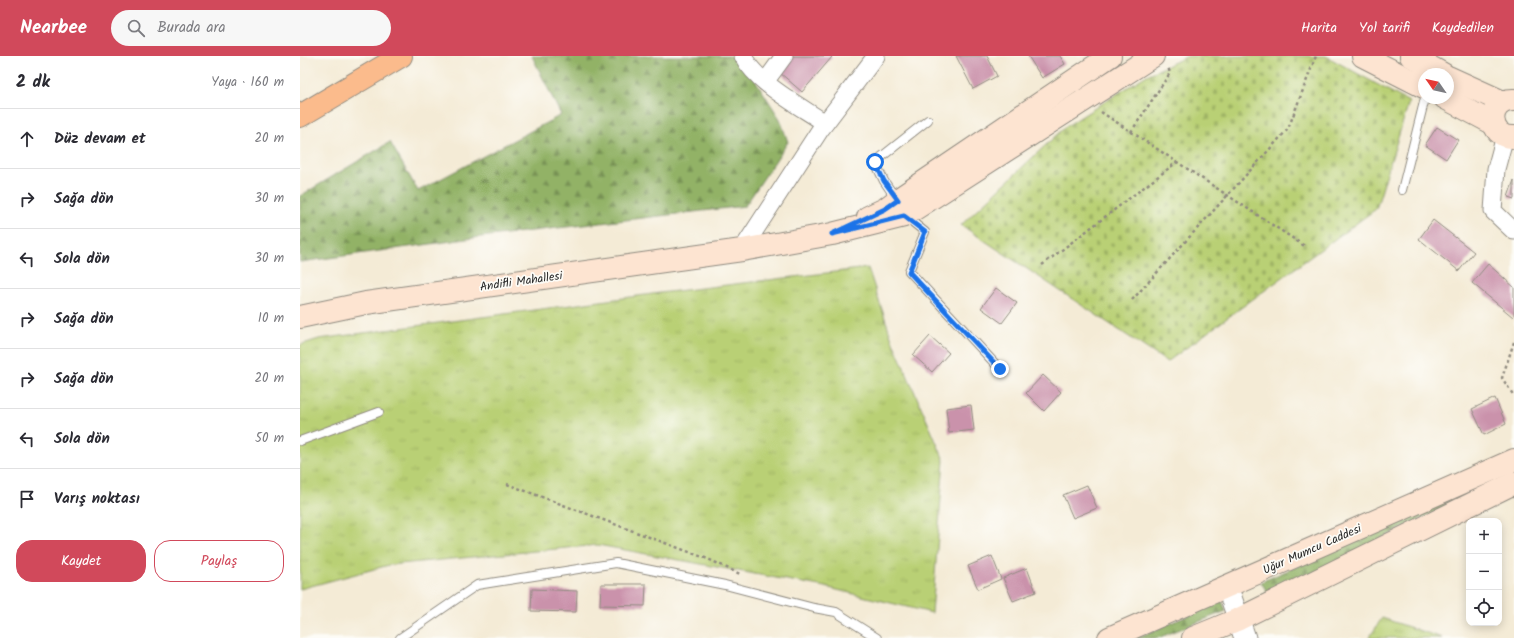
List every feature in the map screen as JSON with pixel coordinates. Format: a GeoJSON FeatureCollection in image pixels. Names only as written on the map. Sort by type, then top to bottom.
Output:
{"type":"FeatureCollection","features":[{"type":"Feature","properties":{"kind":"highway"},"geometry":{"type":"LineString","coordinates":[[300,116],[401,56]]}},
{"type":"Feature","properties":{"kind":"main road"},"geometry":{"type":"LineString","coordinates":[[901,208],[1110,56]]}},
{"type":"Feature","properties":{"kind":"main road"},"geometry":{"type":"LineString","coordinates":[[901,208],[1153,56]]}},
{"type":"Feature","properties":{"kind":"main road"},"geometry":{"type":"LineString","coordinates":[[1363,56],[1418,84]]}},
{"type":"Feature","properties":{"kind":"main road"},"geometry":{"type":"LineString","coordinates":[[1411,56],[1432,68]]}},
{"type":"Feature","properties":{"kind":"main road"},"geometry":{"type":"LineString","coordinates":[[1454,78],[1510,99]]}},
{"type":"Feature","properties":{"kind":"main road"},"geometry":{"type":"LineString","coordinates":[[1504,132],[1494,112],[1498,106],[1510,99]]}},
{"type":"Feature","properties":{"kind":"main road"},"geometry":{"type":"LineString","coordinates":[[1454,103],[1504,132]]}},
{"type":"Feature","properties":{"kind":"main road","name":"Andifli Mahallesi"},"geometry":{"type":"LineString","coordinates":[[300,317],[366,303],[742,250],[832,234],[885,209],[901,208]]}},
{"type":"Feature","properties":{"kind":"main road","name":"Uğur Mumcu Caddesi"},"geometry":{"type":"LineString","coordinates":[[1109,638],[1514,460]]}},
{"type":"Feature","properties":{"kind":"main road"},"geometry":{"type":"LineString","coordinates":[[1193,638],[1242,629],[1514,483]]}},
{"type":"Feature","properties":{"kind":"street"},"geometry":{"type":"LineString","coordinates":[[743,56],[747,64],[765,82],[826,123]]}},
{"type":"Feature","properties":{"kind":"street"},"geometry":{"type":"LineString","coordinates":[[765,82],[784,56]]}},
{"type":"Feature","properties":{"kind":"street"},"geometry":{"type":"LineString","coordinates":[[742,250],[826,123],[876,56]]}},
{"type":"Feature","properties":{"kind":"street"},"geometry":{"type":"LineString","coordinates":[[1504,132],[1496,169],[1493,211],[1514,231]]}},
{"type":"Feature","properties":{"kind":"street"},"geometry":{"type":"LineString","coordinates":[[1227,586],[1242,629]]}},
{"type":"Feature","properties":{"kind":"lane"},"geometry":{"type":"LineString","coordinates":[[1402,190],[1424,104]]}},
{"type":"Feature","properties":{"kind":"lane"},"geometry":{"type":"LineString","coordinates":[[928,120],[875,162],[884,181],[901,208],[925,232],[909,272],[1000,369]]}},
{"type":"Feature","properties":{"kind":"lane"},"geometry":{"type":"LineString","coordinates":[[300,441],[379,412]]}},
{"type":"Feature","properties":{"kind":"lane"},"geometry":{"type":"LineString","coordinates":[[400,638],[477,585],[616,563],[725,585],[814,608],[836,612],[877,638]]}},
{"type":"Feature","properties":{"kind":"path"},"geometry":{"type":"LineString","coordinates":[[1132,300],[1288,129],[1316,56]]}},
{"type":"Feature","properties":{"kind":"path"},"geometry":{"type":"LineString","coordinates":[[1131,132],[1170,72]]}},
{"type":"Feature","properties":{"kind":"path"},"geometry":{"type":"LineString","coordinates":[[1101,112],[1306,247]]}},
{"type":"Feature","properties":{"kind":"path"},"geometry":{"type":"LineString","coordinates":[[1042,265],[1177,162]]}},
{"type":"Feature","properties":{"kind":"path"},"geometry":{"type":"LineString","coordinates":[[1514,342],[1502,378],[1514,396]]}},
{"type":"Feature","properties":{"kind":"path"},"geometry":{"type":"LineString","coordinates":[[507,484],[708,559],[744,576]]}},
{"type":"Feature","properties":{"kind":"green space"},"geometry":{"type":"Polygon","coordinates":[[[532,56],[740,56],[780,119],[788,142],[745,206],[481,237],[300,262],[300,196],[390,142],[418,191],[561,115],[532,56]]]}},
{"type":"Feature","properties":{"kind":"green space"},"geometry":{"type":"Polygon","coordinates":[[[1188,56],[1326,56],[1409,102],[1376,209],[1167,362],[961,225],[1065,127],[1147,75],[1188,56]]]}},
{"type":"Feature","properties":{"kind":"green space"},"geometry":{"type":"Polygon","coordinates":[[[868,268],[893,342],[944,460],[932,613],[825,587],[598,545],[389,565],[300,589],[300,345],[319,339],[660,293],[868,268]]]}},
{"type":"Feature","properties":{"kind":"green space"},"geometry":{"type":"Polygon","coordinates":[[[1514,472],[1269,595],[1261,582],[1514,472]]]}},
{"type":"Feature","properties":{"kind":"green space"},"geometry":{"type":"Polygon","coordinates":[[[1222,601],[1226,611],[1158,638],[1136,638],[1222,601]]]}},
{"type":"Feature","properties":{"kind":"green space"},"geometry":{"type":"Polygon","coordinates":[[[1382,618],[1442,638],[1369,638],[1382,618]]]}},
{"type":"Feature","properties":{"kind":"building"},"geometry":{"type":"Polygon","coordinates":[[[792,56],[832,57],[802,92],[779,72],[792,56]]]}},
{"type":"Feature","properties":{"kind":"building"},"geometry":{"type":"Polygon","coordinates":[[[956,56],[987,56],[997,76],[973,89],[956,56]]]}},
{"type":"Feature","properties":{"kind":"building"},"geometry":{"type":"Polygon","coordinates":[[[1028,56],[1060,56],[1065,64],[1042,78],[1028,56]]]}},
{"type":"Feature","properties":{"kind":"building"},"geometry":{"type":"Polygon","coordinates":[[[1437,127],[1458,140],[1446,159],[1425,145],[1437,127]]]}},
{"type":"Feature","properties":{"kind":"building"},"geometry":{"type":"Polygon","coordinates":[[[1514,180],[1514,199],[1508,197],[1514,180]]]}},
{"type":"Feature","properties":{"kind":"building"},"geometry":{"type":"Polygon","coordinates":[[[1433,220],[1474,252],[1459,271],[1419,239],[1433,220]]]}},
{"type":"Feature","properties":{"kind":"building"},"geometry":{"type":"Polygon","coordinates":[[[1488,264],[1514,287],[1513,317],[1472,283],[1488,264]]]}},
{"type":"Feature","properties":{"kind":"building"},"geometry":{"type":"Polygon","coordinates":[[[996,288],[1017,303],[1002,323],[981,308],[996,288]]]}},
{"type":"Feature","properties":{"kind":"building"},"geometry":{"type":"Polygon","coordinates":[[[930,336],[949,353],[932,372],[913,355],[930,336]]]}},
{"type":"Feature","properties":{"kind":"building"},"geometry":{"type":"Polygon","coordinates":[[[1043,375],[1061,392],[1044,411],[1026,393],[1043,375]]]}},
{"type":"Feature","properties":{"kind":"building"},"geometry":{"type":"Polygon","coordinates":[[[1495,398],[1506,424],[1484,435],[1472,409],[1495,398]]]}},
{"type":"Feature","properties":{"kind":"building"},"geometry":{"type":"Polygon","coordinates":[[[971,405],[974,430],[949,433],[946,408],[971,405]]]}},
{"type":"Feature","properties":{"kind":"building"},"geometry":{"type":"Polygon","coordinates":[[[1087,485],[1097,508],[1073,518],[1063,495],[1087,485]]]}},
{"type":"Feature","properties":{"kind":"building"},"geometry":{"type":"Polygon","coordinates":[[[992,556],[1001,579],[978,589],[968,566],[992,556]]]}},
{"type":"Feature","properties":{"kind":"building"},"geometry":{"type":"Polygon","coordinates":[[[1027,568],[1036,592],[1013,601],[1003,578],[1027,568]]]}},
{"type":"Feature","properties":{"kind":"building"},"geometry":{"type":"Polygon","coordinates":[[[601,584],[646,584],[645,606],[600,605],[601,584]]]}},
{"type":"Feature","properties":{"kind":"building"},"geometry":{"type":"Polygon","coordinates":[[[532,589],[577,591],[576,612],[531,611],[532,589]]]}},
{"type":"Feature","properties":{"kind":"route"},"geometry":{"type":"LineString","coordinates":[[875,162],[884,181],[898,200],[885,209],[832,234],[904,216],[925,232],[909,272],[1000,369]]}}]}
